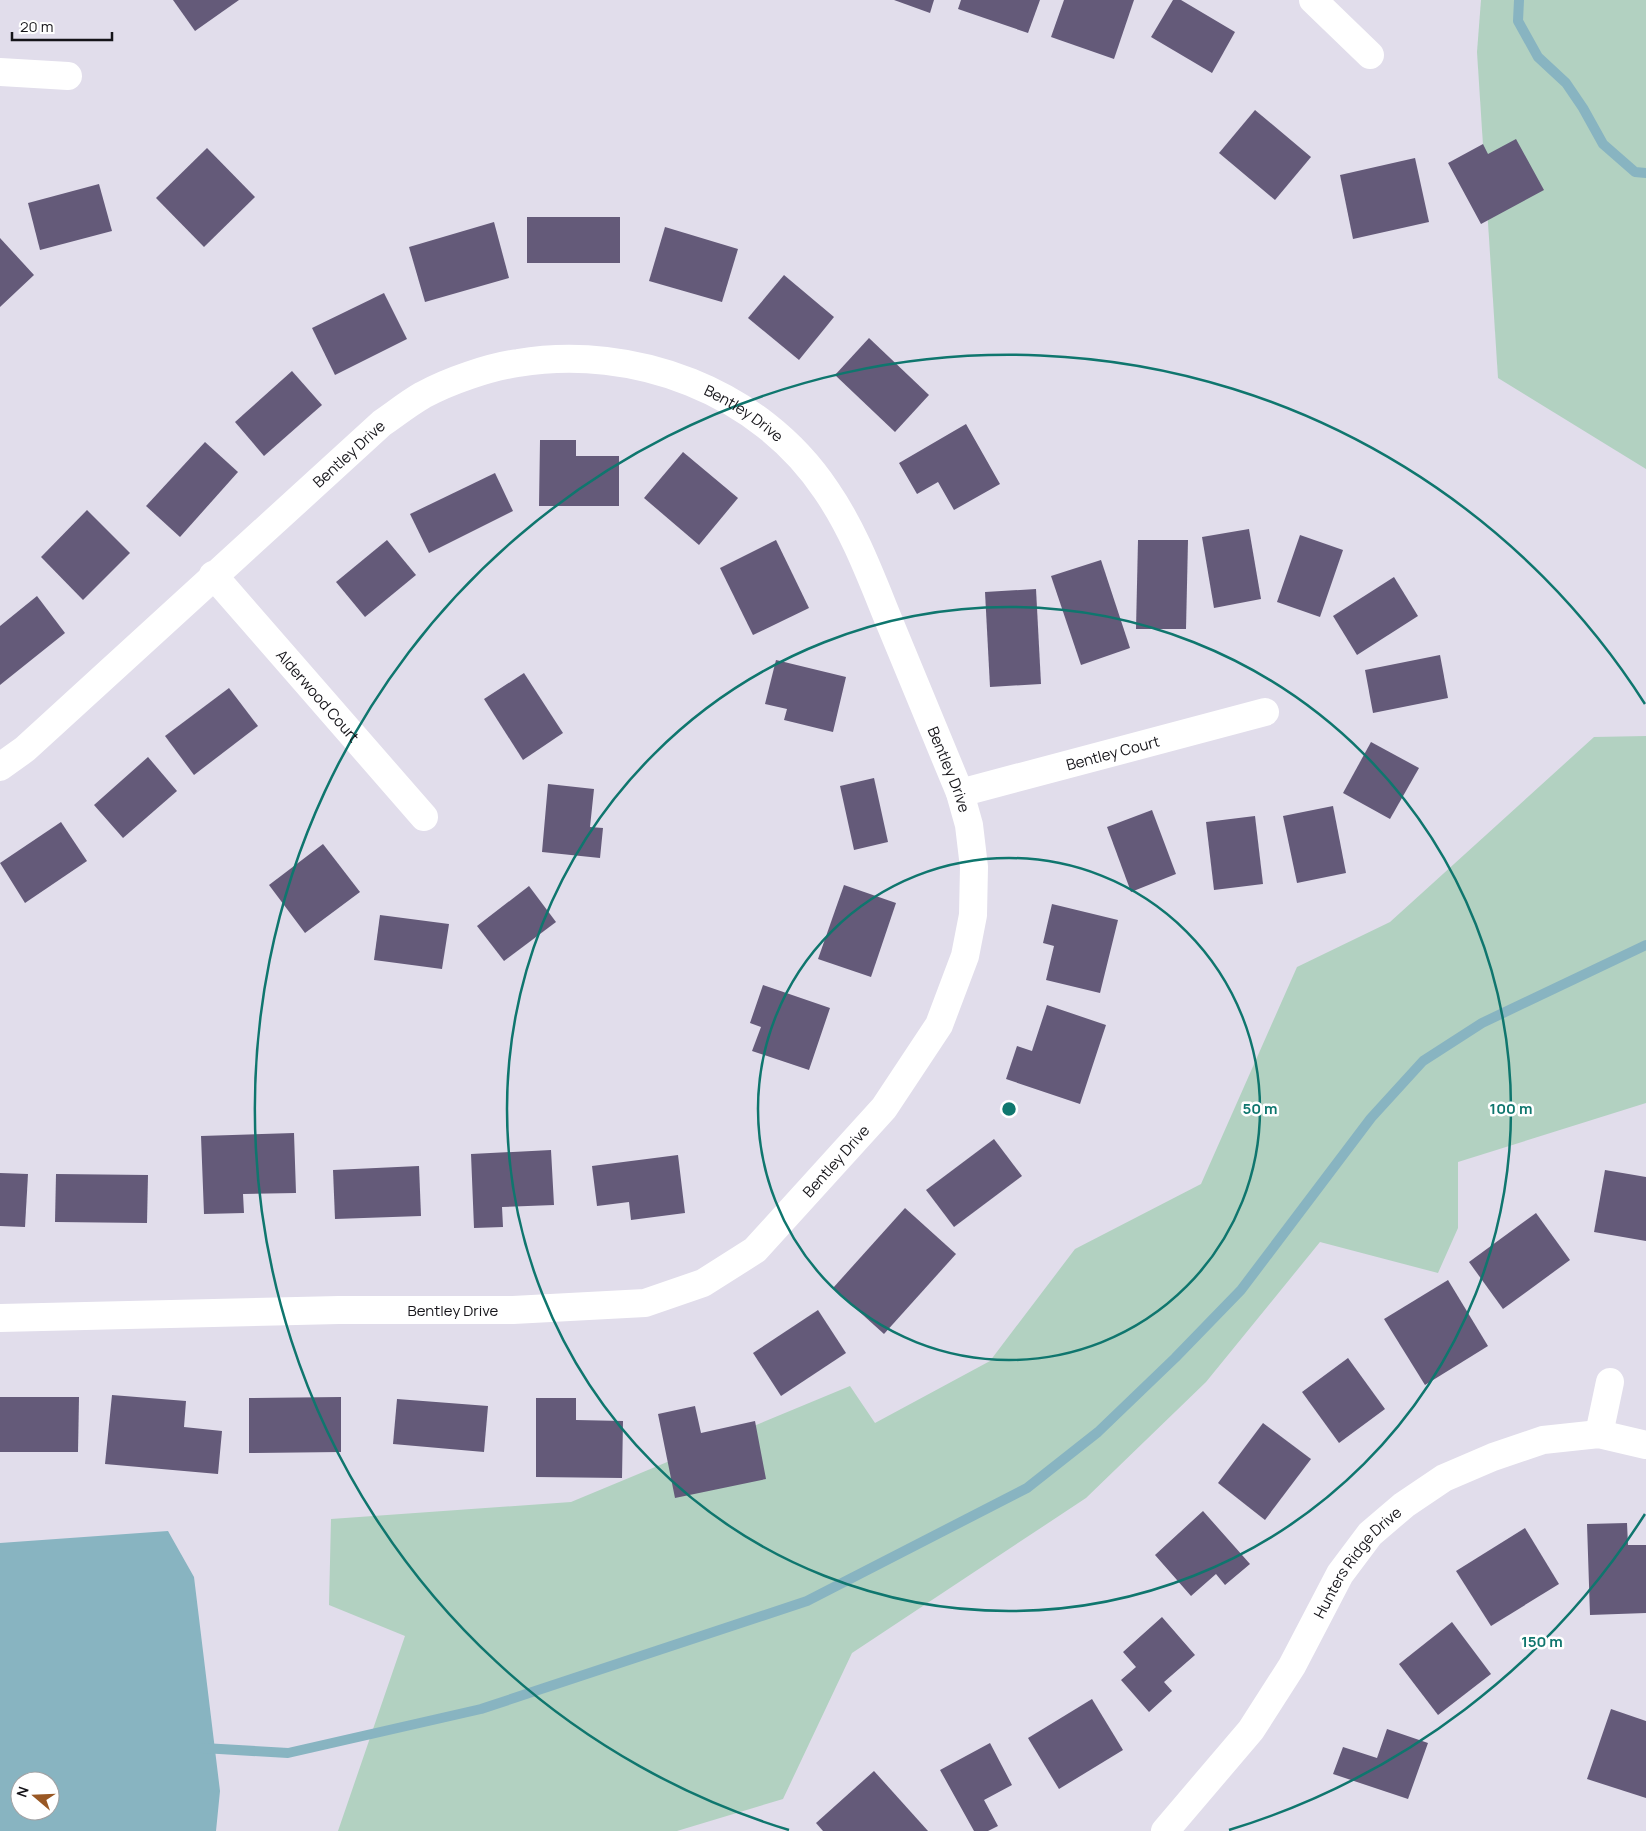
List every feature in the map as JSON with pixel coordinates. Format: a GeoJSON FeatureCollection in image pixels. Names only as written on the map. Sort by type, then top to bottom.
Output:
{"type":"FeatureCollection","features":[{"type":"Feature","properties":{"kind":"street"},"geometry":{"type":"LineString","coordinates":[[1313,0],[1370,55]]}},
{"type":"Feature","properties":{"kind":"street"},"geometry":{"type":"LineString","coordinates":[[0,72],[68,76]]}},
{"type":"Feature","properties":{"kind":"street","name":"Bentley Drive"},"geometry":{"type":"LineString","coordinates":[[0,767],[25,749],[213,575],[382,423],[423,395],[460,379],[517,363],[574,358],[626,362],[685,379],[727,398],[768,428],[803,460],[826,490],[858,546],[960,793],[969,825],[974,867],[973,915],[965,956],[939,1025],[884,1108],[755,1250],[703,1283],[646,1303],[513,1310],[339,1310],[0,1318]]}},
{"type":"Feature","properties":{"kind":"street","name":"Alderwood Court"},"geometry":{"type":"LineString","coordinates":[[213,575],[424,817]]}},
{"type":"Feature","properties":{"kind":"street","name":"Bentley Court"},"geometry":{"type":"LineString","coordinates":[[960,793],[1265,712]]}},
{"type":"Feature","properties":{"kind":"street"},"geometry":{"type":"LineString","coordinates":[[1599,1434],[1610,1382]]}},
{"type":"Feature","properties":{"kind":"street","name":"Hunters Ridge Drive"},"geometry":{"type":"LineString","coordinates":[[1165,1831],[1250,1730],[1292,1666],[1340,1574],[1370,1534],[1404,1505],[1444,1478],[1493,1457],[1543,1440],[1599,1434],[1646,1445]]}},
{"type":"Feature","properties":{"kind":"green space"},"geometry":{"type":"Polygon","coordinates":[[[1481,0],[1646,0],[1646,469],[1498,378],[1477,52],[1481,0]]]}},
{"type":"Feature","properties":{"kind":"green space"},"geometry":{"type":"Polygon","coordinates":[[[1646,736],[1646,1103],[1458,1162],[1458,1228],[1438,1273],[1320,1242],[1206,1382],[1086,1498],[852,1653],[783,1799],[677,1831],[338,1831],[405,1636],[329,1605],[331,1519],[571,1502],[850,1386],[875,1423],[990,1361],[1075,1249],[1201,1184],[1297,967],[1390,922],[1594,737],[1646,736]]]}},
{"type":"Feature","properties":{"kind":"water"},"geometry":{"type":"Polygon","coordinates":[[[168,1531],[194,1577],[220,1791],[216,1831],[0,1831],[0,1543],[168,1531]]]}},
{"type":"Feature","properties":{"kind":"building"},"geometry":{"type":"Polygon","coordinates":[[[173,0],[239,0],[195,31],[173,0]]]}},
{"type":"Feature","properties":{"kind":"building"},"geometry":{"type":"Polygon","coordinates":[[[894,0],[934,0],[930,13],[894,0]]]}},
{"type":"Feature","properties":{"kind":"building"},"geometry":{"type":"Polygon","coordinates":[[[961,0],[1040,0],[1028,33],[958,9],[961,0]]]}},
{"type":"Feature","properties":{"kind":"building"},"geometry":{"type":"Polygon","coordinates":[[[1064,0],[1134,0],[1114,59],[1051,37],[1064,0]]]}},
{"type":"Feature","properties":{"kind":"building"},"geometry":{"type":"Polygon","coordinates":[[[1173,0],[1181,0],[1235,32],[1212,73],[1151,37],[1173,0]]]}},
{"type":"Feature","properties":{"kind":"building"},"geometry":{"type":"Polygon","coordinates":[[[1255,110],[1311,157],[1275,200],[1219,153],[1255,110]]]}},
{"type":"Feature","properties":{"kind":"building"},"geometry":{"type":"Polygon","coordinates":[[[1516,139],[1544,190],[1481,224],[1448,163],[1483,144],[1488,154],[1516,139]]]}},
{"type":"Feature","properties":{"kind":"building"},"geometry":{"type":"Polygon","coordinates":[[[207,148],[255,197],[204,247],[156,198],[207,148]]]}},
{"type":"Feature","properties":{"kind":"building"},"geometry":{"type":"Polygon","coordinates":[[[1415,158],[1429,222],[1353,239],[1340,175],[1415,158]]]}},
{"type":"Feature","properties":{"kind":"building"},"geometry":{"type":"Polygon","coordinates":[[[99,184],[112,231],[40,250],[28,203],[99,184]]]}},
{"type":"Feature","properties":{"kind":"building"},"geometry":{"type":"Polygon","coordinates":[[[527,217],[620,217],[620,263],[527,263],[527,217]]]}},
{"type":"Feature","properties":{"kind":"building"},"geometry":{"type":"Polygon","coordinates":[[[494,222],[509,278],[425,302],[409,247],[494,222]]]}},
{"type":"Feature","properties":{"kind":"building"},"geometry":{"type":"Polygon","coordinates":[[[665,227],[738,249],[722,302],[649,281],[665,227]]]}},
{"type":"Feature","properties":{"kind":"building"},"geometry":{"type":"Polygon","coordinates":[[[0,238],[34,275],[0,307],[0,238]]]}},
{"type":"Feature","properties":{"kind":"building"},"geometry":{"type":"Polygon","coordinates":[[[784,275],[834,317],[799,360],[748,318],[784,275]]]}},
{"type":"Feature","properties":{"kind":"building"},"geometry":{"type":"Polygon","coordinates":[[[384,293],[407,339],[335,375],[312,328],[384,293]]]}},
{"type":"Feature","properties":{"kind":"building"},"geometry":{"type":"Polygon","coordinates":[[[869,338],[929,395],[895,432],[835,375],[869,338]]]}},
{"type":"Feature","properties":{"kind":"building"},"geometry":{"type":"Polygon","coordinates":[[[292,371],[322,405],[264,456],[235,422],[292,371]]]}},
{"type":"Feature","properties":{"kind":"building"},"geometry":{"type":"Polygon","coordinates":[[[966,424],[1000,484],[954,510],[938,482],[917,494],[899,463],[966,424]]]}},
{"type":"Feature","properties":{"kind":"building"},"geometry":{"type":"Polygon","coordinates":[[[540,440],[576,440],[576,456],[619,456],[619,506],[539,506],[540,440]]]}},
{"type":"Feature","properties":{"kind":"building"},"geometry":{"type":"Polygon","coordinates":[[[205,442],[238,472],[180,537],[146,506],[205,442]]]}},
{"type":"Feature","properties":{"kind":"building"},"geometry":{"type":"Polygon","coordinates":[[[683,452],[738,498],[699,545],[644,498],[683,452]]]}},
{"type":"Feature","properties":{"kind":"building"},"geometry":{"type":"Polygon","coordinates":[[[495,473],[513,511],[429,553],[410,514],[495,473]]]}},
{"type":"Feature","properties":{"kind":"building"},"geometry":{"type":"Polygon","coordinates":[[[87,510],[130,553],[83,600],[41,557],[87,510]]]}},
{"type":"Feature","properties":{"kind":"building"},"geometry":{"type":"Polygon","coordinates":[[[1249,529],[1261,599],[1214,608],[1202,537],[1249,529]]]}},
{"type":"Feature","properties":{"kind":"building"},"geometry":{"type":"Polygon","coordinates":[[[1300,535],[1343,550],[1320,617],[1277,602],[1300,535]]]}},
{"type":"Feature","properties":{"kind":"building"},"geometry":{"type":"Polygon","coordinates":[[[387,540],[416,575],[365,617],[336,582],[387,540]]]}},
{"type":"Feature","properties":{"kind":"building"},"geometry":{"type":"Polygon","coordinates":[[[776,540],[809,608],[753,635],[720,568],[776,540]]]}},
{"type":"Feature","properties":{"kind":"building"},"geometry":{"type":"Polygon","coordinates":[[[1138,540],[1188,540],[1186,629],[1136,629],[1138,540]]]}},
{"type":"Feature","properties":{"kind":"building"},"geometry":{"type":"Polygon","coordinates":[[[1101,560],[1130,648],[1081,665],[1051,576],[1101,560]]]}},
{"type":"Feature","properties":{"kind":"building"},"geometry":{"type":"Polygon","coordinates":[[[1394,577],[1418,616],[1357,655],[1333,616],[1394,577]]]}},
{"type":"Feature","properties":{"kind":"building"},"geometry":{"type":"Polygon","coordinates":[[[1036,589],[1041,684],[990,687],[985,592],[1036,589]]]}},
{"type":"Feature","properties":{"kind":"building"},"geometry":{"type":"Polygon","coordinates":[[[37,596],[65,633],[0,685],[0,626],[37,596]]]}},
{"type":"Feature","properties":{"kind":"building"},"geometry":{"type":"Polygon","coordinates":[[[1440,655],[1448,698],[1373,713],[1365,670],[1440,655]]]}},
{"type":"Feature","properties":{"kind":"building"},"geometry":{"type":"Polygon","coordinates":[[[776,660],[846,677],[833,732],[784,720],[787,709],[765,704],[776,660]]]}},
{"type":"Feature","properties":{"kind":"building"},"geometry":{"type":"Polygon","coordinates":[[[524,673],[563,733],[523,760],[484,699],[524,673]]]}},
{"type":"Feature","properties":{"kind":"building"},"geometry":{"type":"Polygon","coordinates":[[[229,688],[258,726],[194,775],[165,736],[229,688]]]}},
{"type":"Feature","properties":{"kind":"building"},"geometry":{"type":"Polygon","coordinates":[[[1371,742],[1419,768],[1390,819],[1343,793],[1371,742]]]}},
{"type":"Feature","properties":{"kind":"building"},"geometry":{"type":"Polygon","coordinates":[[[148,757],[177,791],[123,838],[94,805],[148,757]]]}},
{"type":"Feature","properties":{"kind":"building"},"geometry":{"type":"Polygon","coordinates":[[[874,778],[888,842],[854,850],[840,786],[874,778]]]}},
{"type":"Feature","properties":{"kind":"building"},"geometry":{"type":"Polygon","coordinates":[[[548,784],[594,789],[590,827],[603,828],[600,858],[542,852],[548,784]]]}},
{"type":"Feature","properties":{"kind":"building"},"geometry":{"type":"Polygon","coordinates":[[[1333,806],[1346,873],[1297,883],[1283,816],[1333,806]]]}},
{"type":"Feature","properties":{"kind":"building"},"geometry":{"type":"Polygon","coordinates":[[[1152,810],[1176,874],[1131,892],[1107,827],[1152,810]]]}},
{"type":"Feature","properties":{"kind":"building"},"geometry":{"type":"Polygon","coordinates":[[[1255,816],[1263,884],[1214,890],[1206,822],[1255,816]]]}},
{"type":"Feature","properties":{"kind":"building"},"geometry":{"type":"Polygon","coordinates":[[[61,822],[87,861],[25,903],[0,863],[61,822]]]}},
{"type":"Feature","properties":{"kind":"building"},"geometry":{"type":"Polygon","coordinates":[[[323,844],[360,892],[305,933],[269,885],[323,844]]]}},
{"type":"Feature","properties":{"kind":"building"},"geometry":{"type":"Polygon","coordinates":[[[844,885],[896,903],[871,977],[818,959],[844,885]]]}},
{"type":"Feature","properties":{"kind":"building"},"geometry":{"type":"Polygon","coordinates":[[[529,886],[556,922],[504,961],[477,926],[529,886]]]}},
{"type":"Feature","properties":{"kind":"building"},"geometry":{"type":"Polygon","coordinates":[[[1052,904],[1118,920],[1100,993],[1046,980],[1054,946],[1043,943],[1052,904]]]}},
{"type":"Feature","properties":{"kind":"building"},"geometry":{"type":"Polygon","coordinates":[[[380,915],[449,924],[442,969],[374,960],[380,915]]]}},
{"type":"Feature","properties":{"kind":"building"},"geometry":{"type":"Polygon","coordinates":[[[763,985],[830,1008],[809,1070],[752,1051],[761,1027],[750,1023],[763,985]]]}},
{"type":"Feature","properties":{"kind":"building"},"geometry":{"type":"Polygon","coordinates":[[[1047,1005],[1106,1025],[1080,1104],[1006,1079],[1017,1046],[1032,1051],[1047,1005]]]}},
{"type":"Feature","properties":{"kind":"building"},"geometry":{"type":"Polygon","coordinates":[[[294,1133],[296,1193],[243,1194],[244,1213],[204,1214],[201,1136],[294,1133]]]}},
{"type":"Feature","properties":{"kind":"building"},"geometry":{"type":"Polygon","coordinates":[[[994,1139],[1022,1176],[954,1227],[926,1190],[994,1139]]]}},
{"type":"Feature","properties":{"kind":"building"},"geometry":{"type":"Polygon","coordinates":[[[551,1150],[554,1205],[502,1207],[503,1227],[474,1228],[471,1154],[551,1150]]]}},
{"type":"Feature","properties":{"kind":"building"},"geometry":{"type":"Polygon","coordinates":[[[678,1155],[685,1213],[631,1220],[629,1202],[597,1206],[592,1166],[678,1155]]]}},
{"type":"Feature","properties":{"kind":"building"},"geometry":{"type":"Polygon","coordinates":[[[419,1166],[421,1216],[335,1219],[333,1170],[419,1166]]]}},
{"type":"Feature","properties":{"kind":"building"},"geometry":{"type":"Polygon","coordinates":[[[1605,1170],[1646,1177],[1646,1241],[1594,1232],[1605,1170]]]}},
{"type":"Feature","properties":{"kind":"building"},"geometry":{"type":"Polygon","coordinates":[[[0,1173],[28,1174],[25,1227],[0,1226],[0,1173]]]}},
{"type":"Feature","properties":{"kind":"building"},"geometry":{"type":"Polygon","coordinates":[[[56,1174],[148,1175],[147,1223],[55,1222],[56,1174]]]}},
{"type":"Feature","properties":{"kind":"building"},"geometry":{"type":"Polygon","coordinates":[[[905,1208],[956,1254],[884,1334],[833,1288],[905,1208]]]}},
{"type":"Feature","properties":{"kind":"building"},"geometry":{"type":"Polygon","coordinates":[[[1536,1213],[1570,1260],[1503,1309],[1469,1262],[1536,1213]]]}},
{"type":"Feature","properties":{"kind":"building"},"geometry":{"type":"Polygon","coordinates":[[[1448,1280],[1488,1346],[1425,1385],[1384,1319],[1448,1280]]]}},
{"type":"Feature","properties":{"kind":"building"},"geometry":{"type":"Polygon","coordinates":[[[818,1310],[846,1353],[781,1396],[753,1353],[818,1310]]]}},
{"type":"Feature","properties":{"kind":"building"},"geometry":{"type":"Polygon","coordinates":[[[1348,1358],[1385,1409],[1339,1443],[1302,1392],[1348,1358]]]}},
{"type":"Feature","properties":{"kind":"building"},"geometry":{"type":"Polygon","coordinates":[[[112,1395],[186,1401],[184,1427],[222,1431],[218,1474],[105,1464],[112,1395]]]}},
{"type":"Feature","properties":{"kind":"building"},"geometry":{"type":"Polygon","coordinates":[[[0,1397],[79,1397],[78,1452],[0,1452],[0,1397]]]}},
{"type":"Feature","properties":{"kind":"building"},"geometry":{"type":"Polygon","coordinates":[[[341,1397],[341,1452],[249,1453],[249,1398],[341,1397]]]}},
{"type":"Feature","properties":{"kind":"building"},"geometry":{"type":"Polygon","coordinates":[[[536,1398],[576,1398],[576,1420],[623,1421],[622,1478],[536,1477],[536,1398]]]}},
{"type":"Feature","properties":{"kind":"building"},"geometry":{"type":"Polygon","coordinates":[[[397,1399],[488,1406],[484,1452],[393,1444],[397,1399]]]}},
{"type":"Feature","properties":{"kind":"building"},"geometry":{"type":"Polygon","coordinates":[[[695,1406],[701,1433],[755,1421],[766,1479],[675,1498],[658,1414],[695,1406]]]}},
{"type":"Feature","properties":{"kind":"building"},"geometry":{"type":"Polygon","coordinates":[[[1263,1423],[1311,1459],[1265,1520],[1218,1483],[1263,1423]]]}},
{"type":"Feature","properties":{"kind":"building"},"geometry":{"type":"Polygon","coordinates":[[[1203,1511],[1250,1564],[1225,1585],[1216,1574],[1191,1596],[1155,1555],[1203,1511]]]}},
{"type":"Feature","properties":{"kind":"building"},"geometry":{"type":"Polygon","coordinates":[[[1627,1523],[1628,1545],[1646,1545],[1646,1613],[1590,1615],[1587,1524],[1627,1523]]]}},
{"type":"Feature","properties":{"kind":"building"},"geometry":{"type":"Polygon","coordinates":[[[1525,1528],[1559,1584],[1491,1626],[1456,1571],[1525,1528]]]}},
{"type":"Feature","properties":{"kind":"building"},"geometry":{"type":"Polygon","coordinates":[[[1162,1617],[1195,1655],[1164,1682],[1172,1691],[1149,1712],[1121,1680],[1136,1667],[1123,1652],[1162,1617]]]}},
{"type":"Feature","properties":{"kind":"building"},"geometry":{"type":"Polygon","coordinates":[[[1452,1622],[1491,1674],[1438,1715],[1399,1664],[1452,1622]]]}},
{"type":"Feature","properties":{"kind":"building"},"geometry":{"type":"Polygon","coordinates":[[[1092,1699],[1123,1750],[1059,1789],[1028,1738],[1092,1699]]]}},
{"type":"Feature","properties":{"kind":"building"},"geometry":{"type":"Polygon","coordinates":[[[1611,1709],[1646,1721],[1646,1798],[1587,1779],[1611,1709]]]}},
{"type":"Feature","properties":{"kind":"building"},"geometry":{"type":"Polygon","coordinates":[[[1387,1729],[1428,1743],[1408,1799],[1333,1774],[1343,1747],[1377,1758],[1387,1729]]]}},
{"type":"Feature","properties":{"kind":"building"},"geometry":{"type":"Polygon","coordinates":[[[990,1743],[1012,1785],[984,1800],[998,1826],[988,1831],[974,1831],[940,1770],[990,1743]]]}},
{"type":"Feature","properties":{"kind":"building"},"geometry":{"type":"Polygon","coordinates":[[[874,1771],[928,1831],[823,1831],[816,1823],[874,1771]]]}},
{"type":"Feature","properties":{"kind":"waterway"},"geometry":{"type":"LineString","coordinates":[[1519,0],[1518,21],[1538,57],[1566,83],[1583,108],[1603,144],[1635,172],[1646,173]]}},
{"type":"Feature","properties":{"kind":"waterway"},"geometry":{"type":"LineString","coordinates":[[203,1748],[288,1753],[481,1709],[807,1601],[1027,1488],[1098,1432],[1175,1358],[1241,1290],[1371,1118],[1423,1061],[1482,1023],[1646,945]]}}]}
